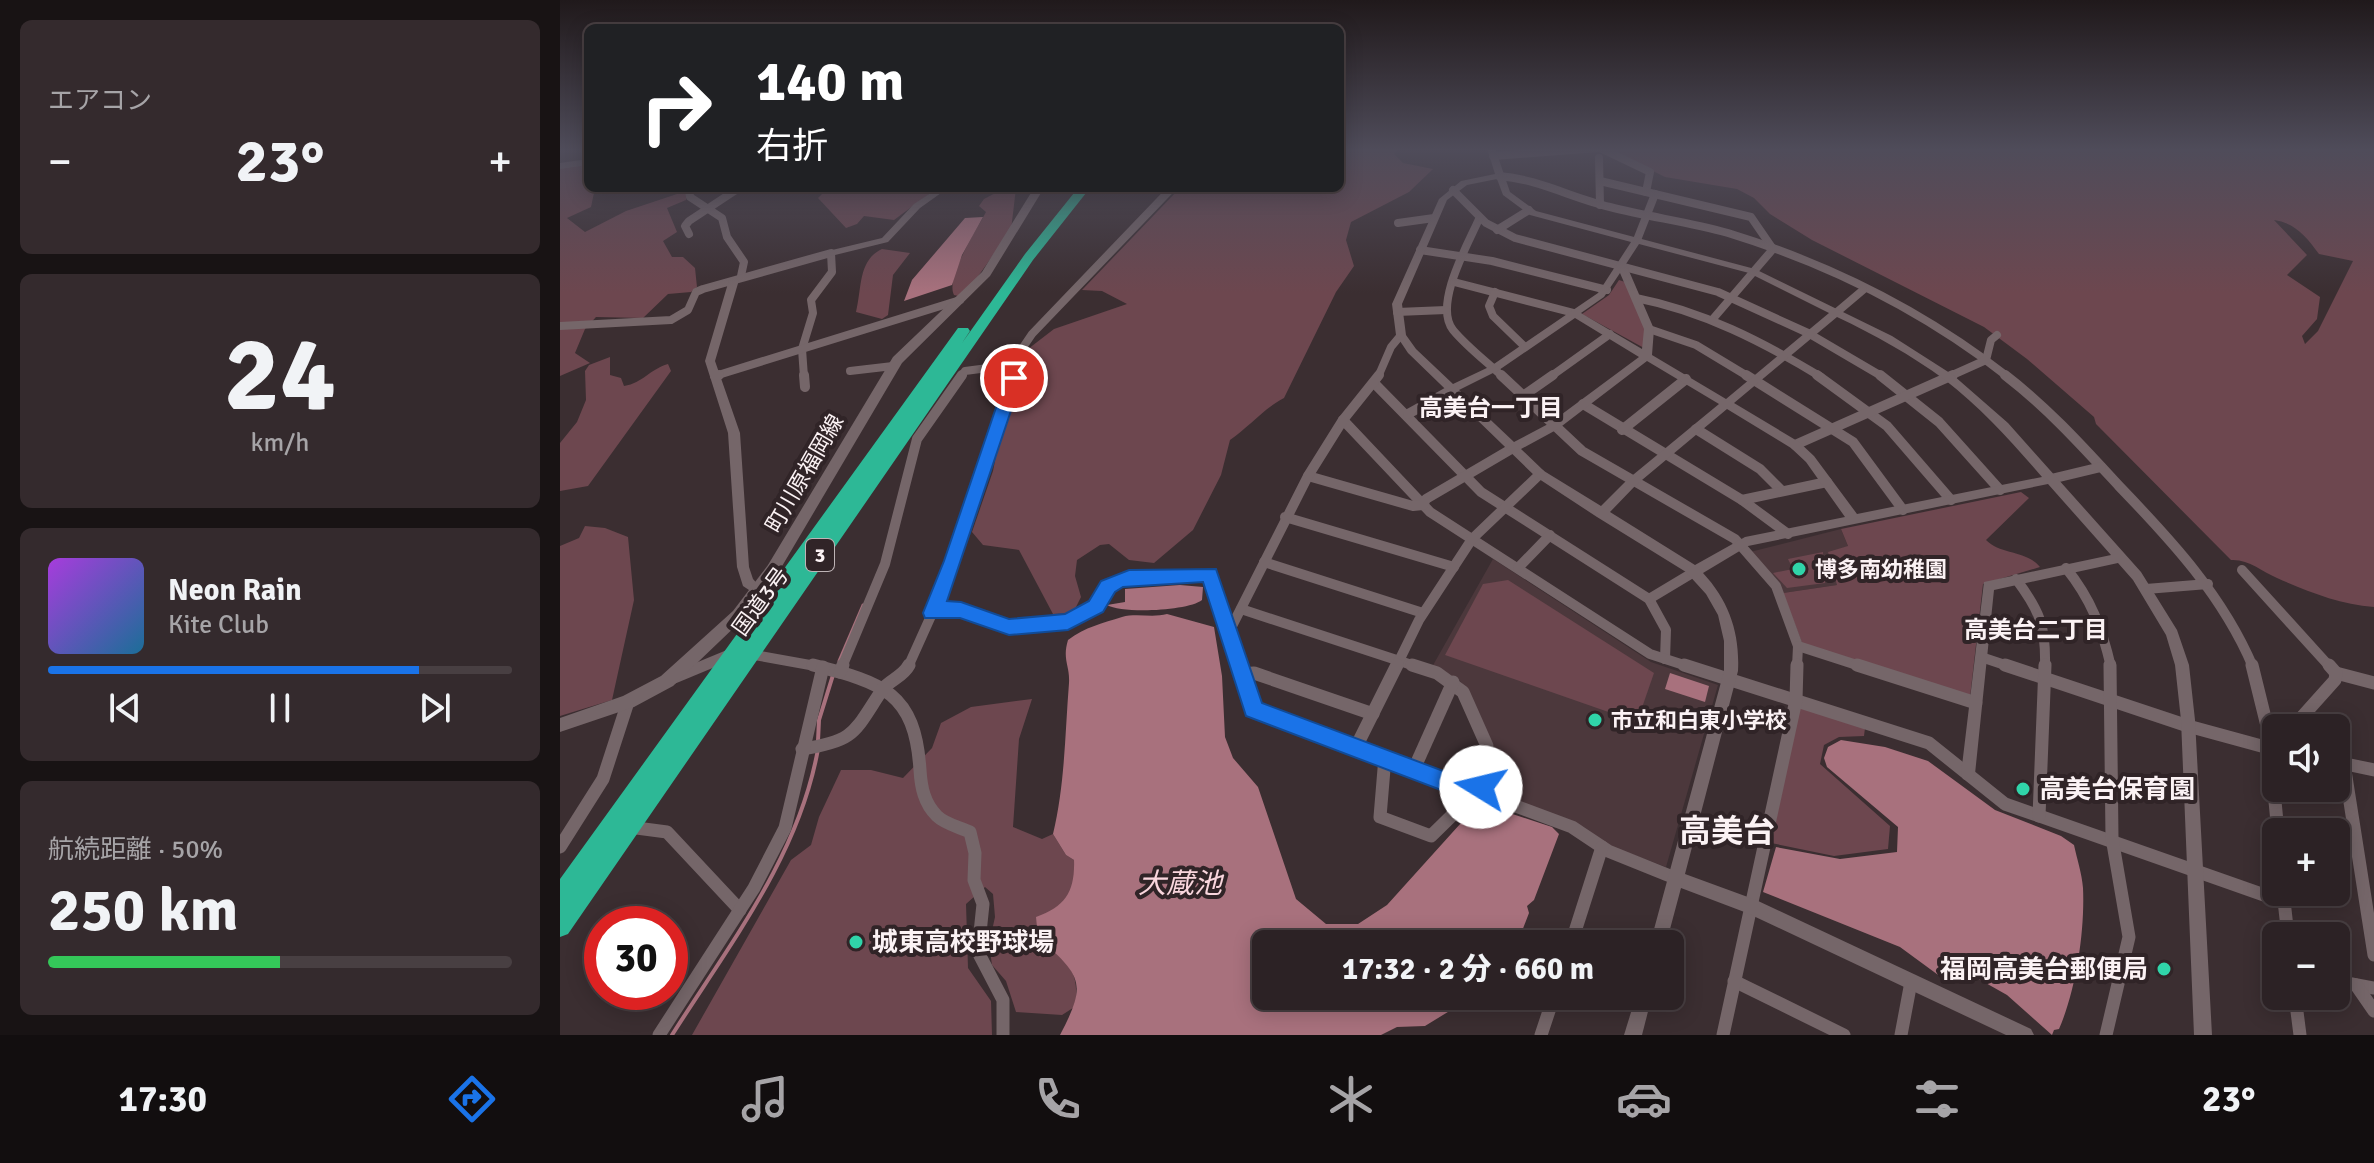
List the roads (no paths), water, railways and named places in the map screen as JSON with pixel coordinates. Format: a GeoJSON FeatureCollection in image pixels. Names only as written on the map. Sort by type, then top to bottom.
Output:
{"type":"FeatureCollection","features":[{"type":"Feature","properties":{"kind":"highway","name":"国道3号"},"geometry":{"type":"LineString","coordinates":[[560,926],[629,827],[742,653],[1010,266],[1066,196]]}},
{"type":"Feature","properties":{"kind":"highway","name":"国道3号"},"geometry":{"type":"LineString","coordinates":[[560,897],[742,653],[1029,257],[1077,196]]}},
{"type":"Feature","properties":{"kind":"main road","name":"町川原福岡線"},"geometry":{"type":"LineString","coordinates":[[560,725],[628,702],[667,681],[715,639],[758,591],[893,366],[960,300],[997,258],[1034,196]]}},
{"type":"Feature","properties":{"kind":"street"},"geometry":{"type":"LineString","coordinates":[[690,196],[722,218],[727,237],[744,262],[710,361],[734,433],[743,567],[747,582],[758,591]]}},
{"type":"Feature","properties":{"kind":"street"},"geometry":{"type":"LineString","coordinates":[[689,234],[685,226],[727,196]]}},
{"type":"Feature","properties":{"kind":"street"},"geometry":{"type":"LineString","coordinates":[[560,326],[671,320],[688,310],[696,292],[885,240],[917,206],[932,196]]}},
{"type":"Feature","properties":{"kind":"street"},"geometry":{"type":"LineString","coordinates":[[802,749],[851,738],[880,699],[882,690],[907,670],[953,561],[1014,378],[1011,365],[1032,334],[1164,196]]}},
{"type":"Feature","properties":{"kind":"street"},"geometry":{"type":"LineString","coordinates":[[1446,196],[1402,288],[1397,312],[1401,335],[1540,474],[1694,572],[1723,608],[1729,625],[1733,646],[1729,678],[1662,930]]}},
{"type":"Feature","properties":{"kind":"street"},"geometry":{"type":"LineString","coordinates":[[1459,196],[1479,219],[1531,244],[1692,283],[1731,298],[1808,336],[1909,395],[1945,428],[2000,490]]}},
{"type":"Feature","properties":{"kind":"street"},"geometry":{"type":"LineString","coordinates":[[1510,196],[1529,210],[1552,220],[1752,271],[1888,338],[1949,378],[2004,426],[2146,589],[2172,634],[2182,665],[2188,726],[2203,1035]]}},
{"type":"Feature","properties":{"kind":"street"},"geometry":{"type":"LineString","coordinates":[[1574,196],[1600,205],[1724,232],[1773,249],[1934,326],[1986,360],[2024,389],[2101,467],[2208,584],[2236,629],[2254,670],[2265,714]]}},
{"type":"Feature","properties":{"kind":"street"},"geometry":{"type":"LineString","coordinates":[[1600,196],[1600,205]]}},
{"type":"Feature","properties":{"kind":"street"},"geometry":{"type":"LineString","coordinates":[[1408,414],[1495,368],[1607,290],[1637,240],[1648,215],[1650,196]]}},
{"type":"Feature","properties":{"kind":"street"},"geometry":{"type":"LineString","coordinates":[[1664,196],[1751,217],[1773,249]]}},
{"type":"Feature","properties":{"kind":"street"},"geometry":{"type":"LineString","coordinates":[[1497,230],[1529,210]]}},
{"type":"Feature","properties":{"kind":"street"},"geometry":{"type":"LineString","coordinates":[[1398,223],[1434,218]]}},
{"type":"Feature","properties":{"kind":"street"},"geometry":{"type":"LineString","coordinates":[[1479,219],[1446,310],[1451,328],[1582,451],[1739,545],[1776,586],[1798,646],[1796,700],[1723,1035]]}},
{"type":"Feature","properties":{"kind":"street"},"geometry":{"type":"LineString","coordinates":[[1712,320],[1773,249]]}},
{"type":"Feature","properties":{"kind":"street"},"geometry":{"type":"LineString","coordinates":[[1420,250],[1607,290]]}},
{"type":"Feature","properties":{"kind":"street"},"geometry":{"type":"LineString","coordinates":[[805,387],[802,349],[813,313],[811,300],[832,272],[831,253]]}},
{"type":"Feature","properties":{"kind":"street"},"geometry":{"type":"LineString","coordinates":[[1423,505],[1426,499],[1554,426],[1647,356],[1649,329],[1622,265]]}},
{"type":"Feature","properties":{"kind":"street"},"geometry":{"type":"LineString","coordinates":[[1454,282],[1574,313],[1727,403],[1795,445],[1854,520]]}},
{"type":"Feature","properties":{"kind":"street"},"geometry":{"type":"LineString","coordinates":[[1601,514],[1632,482],[1863,290]]}},
{"type":"Feature","properties":{"kind":"street"},"geometry":{"type":"LineString","coordinates":[[1495,292],[1489,306],[1493,316],[1525,347]]}},
{"type":"Feature","properties":{"kind":"street"},"geometry":{"type":"LineString","coordinates":[[1636,298],[1712,320],[1782,357],[1871,412],[1898,436],[1951,500]]}},
{"type":"Feature","properties":{"kind":"street"},"geometry":{"type":"LineString","coordinates":[[715,376],[865,332],[911,313],[960,300]]}},
{"type":"Feature","properties":{"kind":"street"},"geometry":{"type":"LineString","coordinates":[[1397,312],[1446,310]]}},
{"type":"Feature","properties":{"kind":"street"},"geometry":{"type":"LineString","coordinates":[[1649,329],[1689,342],[1834,428],[1853,442],[1903,510]]}},
{"type":"Feature","properties":{"kind":"street"},"geometry":{"type":"LineString","coordinates":[[1523,396],[1610,334]]}},
{"type":"Feature","properties":{"kind":"street"},"geometry":{"type":"LineString","coordinates":[[1229,632],[1308,476],[1343,420],[1375,384],[1391,347],[1401,335]]}},
{"type":"Feature","properties":{"kind":"street"},"geometry":{"type":"LineString","coordinates":[[1986,360],[1991,340],[1997,335]]}},
{"type":"Feature","properties":{"kind":"street"},"geometry":{"type":"LineString","coordinates":[[1795,445],[1986,360]]}},
{"type":"Feature","properties":{"kind":"street"},"geometry":{"type":"LineString","coordinates":[[840,672],[885,564],[917,439],[965,371],[1011,365]]}},
{"type":"Feature","properties":{"kind":"street"},"geometry":{"type":"LineString","coordinates":[[850,371],[893,366]]}},
{"type":"Feature","properties":{"kind":"street"},"geometry":{"type":"LineString","coordinates":[[1622,430],[1686,379]]}},
{"type":"Feature","properties":{"kind":"street"},"geometry":{"type":"LineString","coordinates":[[1375,384],[1468,475],[1481,492],[1649,599],[1666,630],[1665,659]]}},
{"type":"Feature","properties":{"kind":"street"},"geometry":{"type":"LineString","coordinates":[[1583,404],[1742,500],[1788,534]]}},
{"type":"Feature","properties":{"kind":"street"},"geometry":{"type":"LineString","coordinates":[[1343,420],[1423,505],[1650,654],[1929,743],[2005,804],[2196,873],[2262,891]]}},
{"type":"Feature","properties":{"kind":"street"},"geometry":{"type":"LineString","coordinates":[[1696,429],[1760,469],[1782,491]]}},
{"type":"Feature","properties":{"kind":"street"},"geometry":{"type":"LineString","coordinates":[[1649,599],[1739,545],[2101,467]]}},
{"type":"Feature","properties":{"kind":"street"},"geometry":{"type":"LineString","coordinates":[[1356,747],[1423,613],[1472,539],[1540,474]]}},
{"type":"Feature","properties":{"kind":"street"},"geometry":{"type":"LineString","coordinates":[[1308,476],[1413,506],[1423,505]]}},
{"type":"Feature","properties":{"kind":"street"},"geometry":{"type":"LineString","coordinates":[[1742,500],[1827,482]]}},
{"type":"Feature","properties":{"kind":"street"},"geometry":{"type":"LineString","coordinates":[[1285,517],[1454,567]]}},
{"type":"Feature","properties":{"kind":"street"},"geometry":{"type":"LineString","coordinates":[[1518,568],[1550,535]]}},
{"type":"Feature","properties":{"kind":"street"},"geometry":{"type":"LineString","coordinates":[[1968,774],[1988,586],[2120,558]]}},
{"type":"Feature","properties":{"kind":"street"},"geometry":{"type":"LineString","coordinates":[[1264,562],[1423,613]]}},
{"type":"Feature","properties":{"kind":"street"},"geometry":{"type":"LineString","coordinates":[[2066,568],[2088,595],[2103,631],[2112,674],[2114,843],[2129,937],[2106,1035]]}},
{"type":"Feature","properties":{"kind":"street"},"geometry":{"type":"LineString","coordinates":[[2242,570],[2336,673],[2374,683]]}},
{"type":"Feature","properties":{"kind":"street"},"geometry":{"type":"LineString","coordinates":[[932,613],[937,609],[961,610],[1009,627],[1068,622],[1096,607],[1108,586],[1129,577],[1210,575],[1254,709],[1572,827],[1602,847],[1750,906],[2025,1035]]}},
{"type":"Feature","properties":{"kind":"street"},"geometry":{"type":"LineString","coordinates":[[2016,579],[2038,608],[2046,638],[2039,816]]}},
{"type":"Feature","properties":{"kind":"street"},"geometry":{"type":"LineString","coordinates":[[2146,589],[2208,584]]}},
{"type":"Feature","properties":{"kind":"street"},"geometry":{"type":"LineString","coordinates":[[1241,609],[1437,673],[1463,692],[1486,741],[1478,792],[1431,836],[1380,817],[1385,757]]}},
{"type":"Feature","properties":{"kind":"street"},"geometry":{"type":"LineString","coordinates":[[1798,646],[1976,703]]}},
{"type":"Feature","properties":{"kind":"street"},"geometry":{"type":"LineString","coordinates":[[667,681],[742,653],[823,667],[897,698],[909,711],[922,744],[919,787],[937,816],[970,832],[975,853],[974,880],[983,904],[978,952],[1003,1000],[1003,1035]]}},
{"type":"Feature","properties":{"kind":"street"},"geometry":{"type":"LineString","coordinates":[[1981,657],[2188,726],[2262,745]]}},
{"type":"Feature","properties":{"kind":"street"},"geometry":{"type":"LineString","coordinates":[[659,1035],[740,910],[785,828],[823,667]]}},
{"type":"Feature","properties":{"kind":"street"},"geometry":{"type":"LineString","coordinates":[[1242,674],[1254,673],[1373,714]]}},
{"type":"Feature","properties":{"kind":"street"},"geometry":{"type":"LineString","coordinates":[[2305,714],[2335,680],[2336,673]]}},
{"type":"Feature","properties":{"kind":"street"},"geometry":{"type":"LineString","coordinates":[[1414,769],[1453,682]]}},
{"type":"Feature","properties":{"kind":"street"},"geometry":{"type":"LineString","coordinates":[[560,847],[580,822],[608,773],[628,702]]}},
{"type":"Feature","properties":{"kind":"street"},"geometry":{"type":"LineString","coordinates":[[2350,765],[2374,770]]}},
{"type":"Feature","properties":{"kind":"street"},"geometry":{"type":"LineString","coordinates":[[2347,802],[2374,955]]}},
{"type":"Feature","properties":{"kind":"street"},"geometry":{"type":"LineString","coordinates":[[629,827],[667,832],[740,910]]}},
{"type":"Feature","properties":{"kind":"street"},"geometry":{"type":"LineString","coordinates":[[1575,930],[1602,847]]}},
{"type":"Feature","properties":{"kind":"street"},"geometry":{"type":"LineString","coordinates":[[1734,981],[1844,1035]]}},
{"type":"Feature","properties":{"kind":"street"},"geometry":{"type":"LineString","coordinates":[[1901,1035],[1911,982]]}},
{"type":"Feature","properties":{"kind":"street"},"geometry":{"type":"LineString","coordinates":[[2350,984],[2374,988]]}},
{"type":"Feature","properties":{"kind":"street"},"geometry":{"type":"LineString","coordinates":[[2356,985],[2374,1011]]}},
{"type":"Feature","properties":{"kind":"street"},"geometry":{"type":"LineString","coordinates":[[1541,1035],[1549,1010]]}},
{"type":"Feature","properties":{"kind":"street"},"geometry":{"type":"LineString","coordinates":[[1633,1035],[1640,1010]]}},
{"type":"Feature","properties":{"kind":"street"},"geometry":{"type":"LineString","coordinates":[[2297,1010],[2300,1035]]}},
{"type":"Feature","properties":{"kind":"water"},"geometry":{"type":"Polygon","coordinates":[[[983,217],[962,255],[952,285],[904,301],[912,280],[965,218],[983,217]]]}},
{"type":"Feature","properties":{"kind":"water"},"geometry":{"type":"Polygon","coordinates":[[[1180,585],[1203,587],[1202,600],[1183,607],[1155,610],[1126,610],[1107,605],[1125,602],[1125,589],[1180,585]]]}},
{"type":"Feature","properties":{"kind":"water","name":"大蔵池"},"geometry":{"type":"Polygon","coordinates":[[[1167,614],[1214,627],[1222,676],[1225,737],[1233,758],[1258,787],[1296,899],[1326,924],[1358,924],[1387,905],[1479,803],[1552,827],[1559,834],[1534,900],[1527,906],[1529,913],[1522,930],[1252,930],[1252,1010],[1451,1010],[1425,1026],[1397,1027],[1381,1035],[1060,1035],[1074,1003],[1076,981],[1064,961],[1038,937],[1036,917],[1055,908],[1067,896],[1073,880],[1074,860],[1066,855],[1053,834],[1064,758],[1069,683],[1068,640],[1122,617],[1167,614]]]}},
{"type":"Feature","properties":{"kind":"water"},"geometry":{"type":"Polygon","coordinates":[[[1670,673],[1709,686],[1705,702],[1665,689],[1670,673]]]}},
{"type":"Feature","properties":{"kind":"water"},"geometry":{"type":"Polygon","coordinates":[[[1841,740],[1885,747],[1928,761],[1995,810],[2061,836],[2074,845],[2083,888],[2081,941],[2065,1014],[2059,1029],[2054,1030],[2052,1035],[2007,995],[1968,973],[1958,980],[1945,980],[1900,947],[1763,892],[1776,847],[1840,859],[1897,852],[1898,827],[1827,767],[1824,758],[1828,747],[1841,740]]]}},
{"type":"Feature","properties":{"kind":"waterway"},"geometry":{"type":"LineString","coordinates":[[839,661],[863,605]]}},
{"type":"Feature","properties":{"kind":"waterway"},"geometry":{"type":"LineString","coordinates":[[818,741],[819,720],[833,675]]}},
{"type":"Feature","properties":{"kind":"waterway"},"geometry":{"type":"LineString","coordinates":[[672,1035],[738,933],[778,863],[809,788],[818,749]]}},
{"type":"Feature","properties":{"kind":"place","name":"博多南幼稚園"},"geometry":{"type":"Point","coordinates":[1799,569]}},
{"type":"Feature","properties":{"kind":"place","name":"市立和白東小学校"},"geometry":{"type":"Point","coordinates":[1595,720]}},
{"type":"Feature","properties":{"kind":"place","name":"高美台保育園"},"geometry":{"type":"Point","coordinates":[2023,789]}},
{"type":"Feature","properties":{"kind":"place","name":"城東高校野球場"},"geometry":{"type":"Point","coordinates":[856,942]}},
{"type":"Feature","properties":{"kind":"place","name":"福岡高美台郵便局"},"geometry":{"type":"Point","coordinates":[2164,969]}},
{"type":"Feature","properties":{"kind":"district","name":"高美台一丁目"},"geometry":{"type":"Point","coordinates":[1491,408]}},
{"type":"Feature","properties":{"kind":"district","name":"高美台二丁目"},"geometry":{"type":"Point","coordinates":[2036,630]}},
{"type":"Feature","properties":{"kind":"district","name":"高美台"},"geometry":{"type":"Point","coordinates":[1727,831]}}]}
